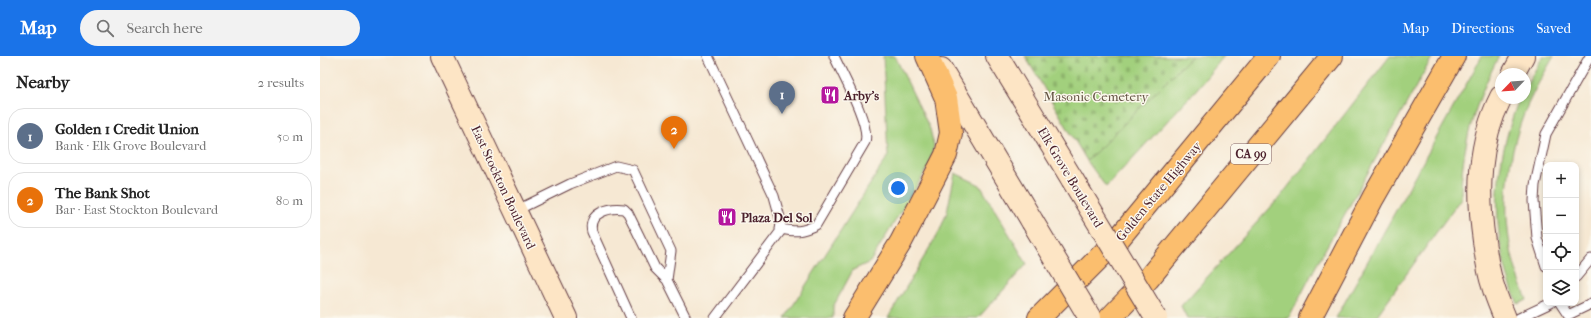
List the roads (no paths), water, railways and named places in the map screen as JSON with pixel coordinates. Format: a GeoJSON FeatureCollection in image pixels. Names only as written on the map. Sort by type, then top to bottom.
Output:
{"type":"FeatureCollection","features":[{"type":"Feature","properties":{"kind":"highway"},"geometry":{"type":"LineString","coordinates":[[854,318],[901,242],[946,155],[950,133],[946,98],[927,56]]}},
{"type":"Feature","properties":{"kind":"highway"},"geometry":{"type":"LineString","coordinates":[[1230,104],[1260,56]]}},
{"type":"Feature","properties":{"kind":"highway","name":"Golden State Highway"},"geometry":{"type":"LineString","coordinates":[[1039,318],[1120,238],[1269,56]]}},
{"type":"Feature","properties":{"kind":"highway","name":"CA 99"},"geometry":{"type":"LineString","coordinates":[[1110,318],[1148,279],[1332,56]]}},
{"type":"Feature","properties":{"kind":"highway"},"geometry":{"type":"LineString","coordinates":[[1310,318],[1373,198],[1454,56]]}},
{"type":"Feature","properties":{"kind":"main road","name":"East Stockton Boulevard"},"geometry":{"type":"LineString","coordinates":[[442,56],[566,318]]}},
{"type":"Feature","properties":{"kind":"main road"},"geometry":{"type":"LineString","coordinates":[[933,56],[1090,318]]}},
{"type":"Feature","properties":{"kind":"main road","name":"Elk Grove Boulevard"},"geometry":{"type":"LineString","coordinates":[[997,56],[1156,318]]}},
{"type":"Feature","properties":{"kind":"main road"},"geometry":{"type":"LineString","coordinates":[[1516,68],[1522,56]]}},
{"type":"Feature","properties":{"kind":"main road"},"geometry":{"type":"LineString","coordinates":[[1498,104],[1490,125],[1483,151],[1480,174],[1480,194],[1486,260],[1492,285],[1505,318]]}},
{"type":"Feature","properties":{"kind":"lane"},"geometry":{"type":"LineString","coordinates":[[708,56],[774,196],[781,221],[780,232],[715,318]]}},
{"type":"Feature","properties":{"kind":"lane"},"geometry":{"type":"LineString","coordinates":[[780,229],[797,232],[804,231],[816,224],[866,142],[866,128],[834,56]]}},
{"type":"Feature","properties":{"kind":"lane"},"geometry":{"type":"LineString","coordinates":[[1543,257],[1537,238],[1534,201],[1535,185],[1546,134],[1590,56]]}},
{"type":"Feature","properties":{"kind":"lane"},"geometry":{"type":"LineString","coordinates":[[515,211],[570,184],[616,166],[633,170],[670,251],[667,280]]}},
{"type":"Feature","properties":{"kind":"lane"},"geometry":{"type":"LineString","coordinates":[[631,318],[590,226],[596,215],[608,210],[624,209],[628,214],[655,268],[667,280],[686,318]]}},
{"type":"Feature","properties":{"kind":"lane"},"geometry":{"type":"LineString","coordinates":[[1579,273],[1591,259]]}},
{"type":"Feature","properties":{"kind":"lane"},"geometry":{"type":"LineString","coordinates":[[1562,306],[1568,315],[1591,304]]}},
{"type":"Feature","properties":{"kind":"lane"},"geometry":{"type":"LineString","coordinates":[[1519,318],[1544,306]]}},
{"type":"Feature","properties":{"kind":"place","name":"Arby's"},"geometry":{"type":"Point","coordinates":[830,95]}},
{"type":"Feature","properties":{"kind":"place","name":"Golden 1 Credit Union"},"geometry":{"type":"Point","coordinates":[782,114]}},
{"type":"Feature","properties":{"kind":"place","name":"The Bank Shot"},"geometry":{"type":"Point","coordinates":[674,149]}},
{"type":"Feature","properties":{"kind":"place","name":"Plaza Del Sol"},"geometry":{"type":"Point","coordinates":[727,217]}},
{"type":"Feature","properties":{"kind":"park label","name":"Masonic Cemetery"},"geometry":{"type":"Point","coordinates":[1096,96]}}]}
